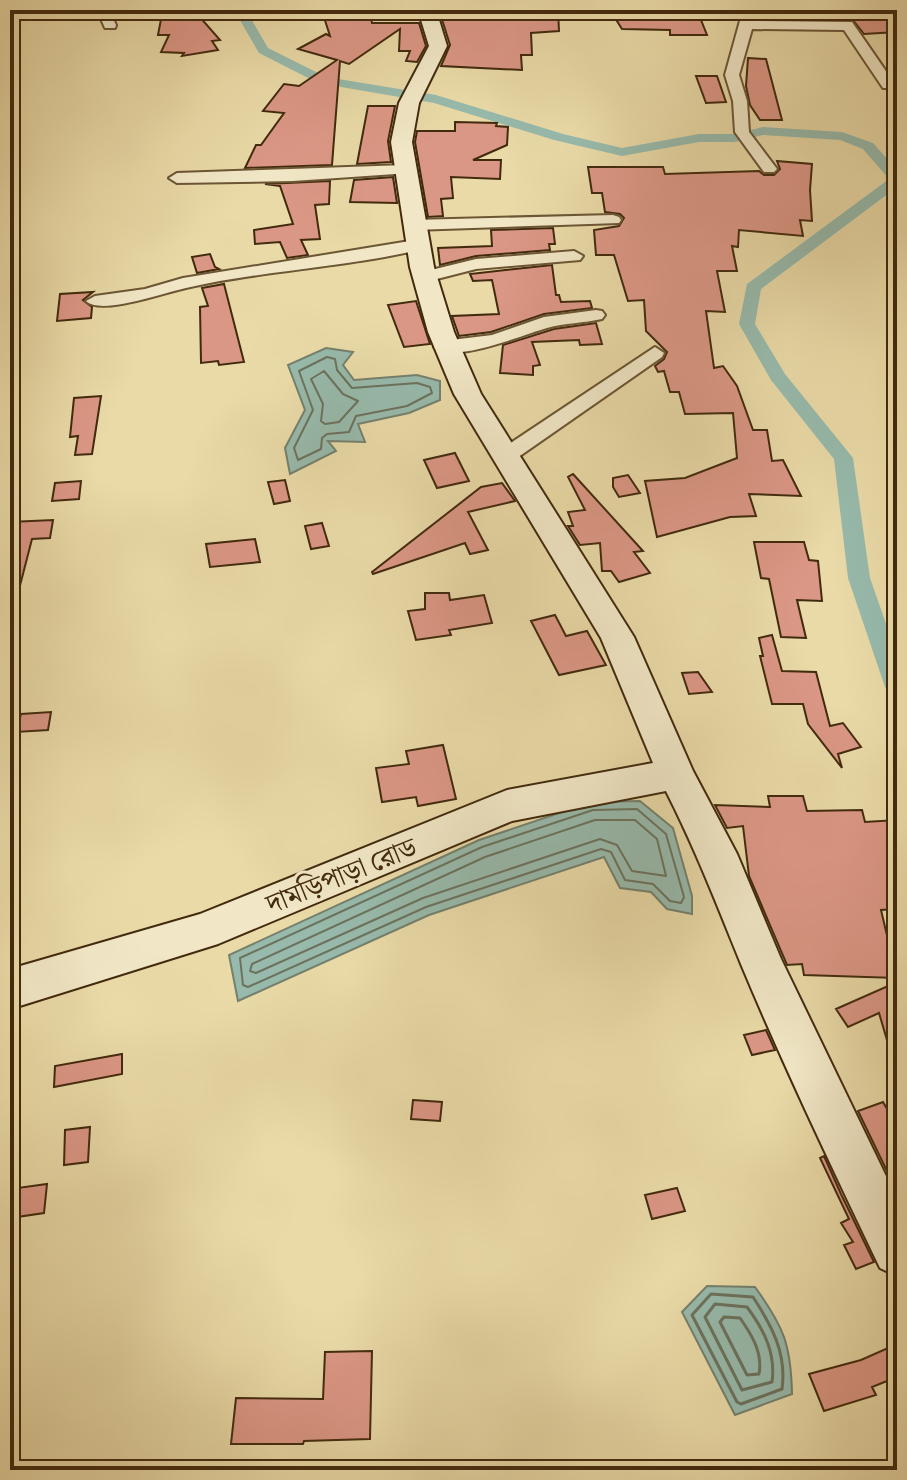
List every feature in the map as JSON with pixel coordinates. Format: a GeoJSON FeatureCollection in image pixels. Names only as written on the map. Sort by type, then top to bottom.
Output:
{"type":"FeatureCollection","features":[{"type":"Feature","properties":{"kind":"street"},"geometry":{"type":"LineString","coordinates":[[103,10],[110,25]]}},
{"type":"Feature","properties":{"kind":"street"},"geometry":{"type":"LineString","coordinates":[[427,10],[438,46],[405,112],[402,126],[414,235],[443,347],[488,429],[507,455],[617,637],[676,774],[718,854],[762,963],[826,1105],[897,1251]]}},
{"type":"Feature","properties":{"kind":"street"},"geometry":{"type":"LineString","coordinates":[[769,169],[747,138],[732,75],[743,16],[847,25],[894,87]]}},
{"type":"Feature","properties":{"kind":"street"},"geometry":{"type":"LineString","coordinates":[[177,178],[405,170]]}},
{"type":"Feature","properties":{"kind":"street"},"geometry":{"type":"LineString","coordinates":[[95,301],[147,294],[183,283],[414,235],[613,220]]}},
{"type":"Feature","properties":{"kind":"street"},"geometry":{"type":"LineString","coordinates":[[425,277],[476,264],[574,256]]}},
{"type":"Feature","properties":{"kind":"street"},"geometry":{"type":"LineString","coordinates":[[443,347],[495,340],[544,323],[596,315]]}},
{"type":"Feature","properties":{"kind":"street"},"geometry":{"type":"LineString","coordinates":[[507,455],[655,353]]}},
{"type":"Feature","properties":{"kind":"street","name":"দামড়িপাড়া রোড"},"geometry":{"type":"LineString","coordinates":[[10,989],[204,931],[507,806],[676,774]]}},
{"type":"Feature","properties":{"kind":"water"},"geometry":{"type":"Polygon","coordinates":[[[326,348],[353,352],[343,365],[354,380],[417,375],[440,381],[440,400],[409,413],[358,424],[365,442],[328,441],[336,451],[290,474],[285,448],[305,410],[288,365],[326,348]]]}},
{"type":"Feature","properties":{"kind":"water"},"geometry":{"type":"Polygon","coordinates":[[[640,801],[673,828],[692,896],[692,914],[667,909],[651,892],[620,888],[604,857],[429,915],[238,1001],[229,955],[479,840],[592,802],[640,801]]]}},
{"type":"Feature","properties":{"kind":"water"},"geometry":{"type":"Polygon","coordinates":[[[707,1286],[755,1287],[784,1337],[790,1362],[792,1394],[735,1415],[682,1312],[707,1286]]]}},
{"type":"Feature","properties":{"kind":"building"},"geometry":{"type":"Polygon","coordinates":[[[185,10],[190,18],[199,16],[220,40],[212,41],[218,50],[182,56],[184,53],[161,52],[169,35],[158,35],[162,14],[185,10]]]}},
{"type":"Feature","properties":{"kind":"building"},"geometry":{"type":"Polygon","coordinates":[[[369,10],[372,23],[419,23],[426,46],[417,62],[406,61],[410,51],[399,51],[400,29],[349,64],[340,61],[332,165],[245,168],[256,145],[261,145],[284,113],[263,111],[284,84],[299,86],[337,60],[298,49],[326,34],[330,36],[322,11],[369,10]]]}},
{"type":"Feature","properties":{"kind":"building"},"geometry":{"type":"Polygon","coordinates":[[[439,10],[558,10],[559,31],[531,33],[532,55],[521,55],[522,70],[441,66],[450,45],[439,10]]]}},
{"type":"Feature","properties":{"kind":"building"},"geometry":{"type":"Polygon","coordinates":[[[610,10],[697,10],[707,35],[670,35],[670,30],[622,29],[610,10]]]}},
{"type":"Feature","properties":{"kind":"building"},"geometry":{"type":"Polygon","coordinates":[[[841,10],[897,11],[897,32],[864,34],[852,19],[823,19],[820,14],[843,14],[841,10]]]}},
{"type":"Feature","properties":{"kind":"building"},"geometry":{"type":"Polygon","coordinates":[[[748,58],[766,59],[782,120],[760,120],[750,105],[746,86],[748,58]]]}},
{"type":"Feature","properties":{"kind":"building"},"geometry":{"type":"Polygon","coordinates":[[[696,76],[717,76],[726,102],[706,103],[696,76]]]}},
{"type":"Feature","properties":{"kind":"building"},"geometry":{"type":"Polygon","coordinates":[[[368,106],[395,106],[388,141],[391,162],[357,164],[368,106]]]}},
{"type":"Feature","properties":{"kind":"building"},"geometry":{"type":"Polygon","coordinates":[[[455,122],[497,123],[496,126],[508,127],[507,145],[473,160],[501,160],[500,179],[451,177],[453,198],[441,199],[443,216],[428,217],[415,142],[417,131],[455,131],[455,122]]]}},
{"type":"Feature","properties":{"kind":"building"},"geometry":{"type":"Polygon","coordinates":[[[777,161],[812,164],[812,221],[800,220],[803,236],[739,230],[738,247],[732,246],[737,271],[717,271],[725,312],[706,311],[714,368],[723,366],[737,386],[753,430],[767,430],[772,461],[783,460],[801,496],[749,494],[756,516],[730,517],[657,537],[645,481],[685,478],[737,458],[733,413],[685,414],[679,392],[670,392],[664,371],[658,372],[655,366],[667,352],[646,331],[644,300],[628,301],[614,255],[596,255],[594,230],[619,226],[624,218],[620,214],[605,212],[602,193],[592,193],[588,167],[663,167],[665,174],[759,171],[764,175],[774,175],[780,169],[777,161]]]}},
{"type":"Feature","properties":{"kind":"building"},"geometry":{"type":"Polygon","coordinates":[[[393,177],[397,203],[350,202],[354,180],[393,177]]]}},
{"type":"Feature","properties":{"kind":"building"},"geometry":{"type":"Polygon","coordinates":[[[330,181],[329,204],[315,205],[320,239],[301,240],[308,255],[287,258],[280,242],[255,244],[254,230],[293,224],[280,186],[265,184],[330,181]]]}},
{"type":"Feature","properties":{"kind":"building"},"geometry":{"type":"Polygon","coordinates":[[[553,228],[555,244],[549,244],[550,250],[476,256],[440,265],[438,248],[492,246],[491,230],[553,228]]]}},
{"type":"Feature","properties":{"kind":"building"},"geometry":{"type":"Polygon","coordinates":[[[210,254],[215,267],[219,269],[197,273],[192,257],[210,254]]]}},
{"type":"Feature","properties":{"kind":"building"},"geometry":{"type":"Polygon","coordinates":[[[552,265],[556,295],[559,295],[561,302],[590,301],[592,308],[544,314],[491,332],[459,336],[452,316],[499,314],[492,280],[473,281],[470,274],[552,265]]]}},
{"type":"Feature","properties":{"kind":"building"},"geometry":{"type":"Polygon","coordinates":[[[224,284],[244,362],[219,365],[218,361],[201,363],[200,307],[208,306],[202,288],[224,284]]]}},
{"type":"Feature","properties":{"kind":"building"},"geometry":{"type":"Polygon","coordinates":[[[93,292],[83,300],[92,307],[91,318],[57,321],[60,294],[93,292]]]}},
{"type":"Feature","properties":{"kind":"building"},"geometry":{"type":"Polygon","coordinates":[[[416,301],[430,344],[404,347],[388,305],[416,301]]]}},
{"type":"Feature","properties":{"kind":"building"},"geometry":{"type":"Polygon","coordinates":[[[596,323],[602,344],[580,345],[579,340],[532,342],[540,365],[533,366],[533,375],[500,373],[503,345],[554,329],[596,323]]]}},
{"type":"Feature","properties":{"kind":"building"},"geometry":{"type":"Polygon","coordinates":[[[101,396],[92,454],[75,455],[78,436],[70,437],[74,398],[101,396]]]}},
{"type":"Feature","properties":{"kind":"building"},"geometry":{"type":"Polygon","coordinates":[[[455,453],[469,481],[437,488],[424,460],[455,453]]]}},
{"type":"Feature","properties":{"kind":"building"},"geometry":{"type":"Polygon","coordinates":[[[573,474],[643,551],[634,552],[650,573],[619,582],[611,571],[602,571],[600,543],[580,545],[568,526],[573,526],[568,512],[585,510],[568,477],[573,474]]]}},
{"type":"Feature","properties":{"kind":"building"},"geometry":{"type":"Polygon","coordinates":[[[628,475],[640,493],[619,497],[613,487],[613,478],[628,475]]]}},
{"type":"Feature","properties":{"kind":"building"},"geometry":{"type":"Polygon","coordinates":[[[285,480],[290,501],[274,504],[268,482],[285,480]]]}},
{"type":"Feature","properties":{"kind":"building"},"geometry":{"type":"Polygon","coordinates":[[[81,481],[79,499],[52,501],[55,483],[81,481]]]}},
{"type":"Feature","properties":{"kind":"building"},"geometry":{"type":"Polygon","coordinates":[[[502,483],[515,501],[468,512],[488,550],[470,554],[465,543],[373,574],[481,487],[502,483]]]}},
{"type":"Feature","properties":{"kind":"building"},"geometry":{"type":"Polygon","coordinates":[[[53,520],[50,538],[32,539],[16,601],[10,600],[10,522],[53,520]]]}},
{"type":"Feature","properties":{"kind":"building"},"geometry":{"type":"Polygon","coordinates":[[[322,523],[329,546],[311,549],[305,526],[322,523]]]}},
{"type":"Feature","properties":{"kind":"building"},"geometry":{"type":"Polygon","coordinates":[[[255,539],[260,562],[210,567],[206,544],[255,539]]]}},
{"type":"Feature","properties":{"kind":"building"},"geometry":{"type":"Polygon","coordinates":[[[754,542],[804,542],[809,560],[818,561],[822,601],[797,600],[806,638],[781,637],[769,579],[761,578],[754,542]]]}},
{"type":"Feature","properties":{"kind":"building"},"geometry":{"type":"Polygon","coordinates":[[[425,593],[449,593],[450,600],[484,595],[492,623],[449,630],[451,635],[416,640],[408,611],[425,609],[425,593]]]}},
{"type":"Feature","properties":{"kind":"building"},"geometry":{"type":"Polygon","coordinates":[[[555,615],[566,636],[587,631],[606,665],[559,675],[531,621],[555,615]]]}},
{"type":"Feature","properties":{"kind":"building"},"geometry":{"type":"Polygon","coordinates":[[[772,635],[782,671],[816,672],[830,726],[843,723],[861,747],[838,754],[842,768],[808,724],[803,704],[772,704],[760,656],[763,656],[759,638],[772,635]]]}},
{"type":"Feature","properties":{"kind":"building"},"geometry":{"type":"Polygon","coordinates":[[[698,672],[712,692],[689,694],[682,673],[698,672]]]}},
{"type":"Feature","properties":{"kind":"building"},"geometry":{"type":"Polygon","coordinates":[[[51,712],[48,730],[16,732],[21,714],[51,712]]]}},
{"type":"Feature","properties":{"kind":"building"},"geometry":{"type":"Polygon","coordinates":[[[443,745],[456,799],[418,806],[416,797],[382,802],[376,768],[409,764],[406,751],[443,745]]]}},
{"type":"Feature","properties":{"kind":"building"},"geometry":{"type":"Polygon","coordinates":[[[768,796],[803,796],[807,811],[862,810],[865,822],[897,820],[897,909],[881,910],[897,978],[804,975],[802,964],[787,965],[749,876],[743,826],[727,828],[715,805],[770,807],[768,796]]]}},
{"type":"Feature","properties":{"kind":"building"},"geometry":{"type":"Polygon","coordinates":[[[897,982],[897,1056],[892,1057],[879,1013],[848,1027],[836,1009],[897,982]]]}},
{"type":"Feature","properties":{"kind":"building"},"geometry":{"type":"Polygon","coordinates":[[[766,1030],[775,1050],[752,1055],[744,1035],[766,1030]]]}},
{"type":"Feature","properties":{"kind":"building"},"geometry":{"type":"Polygon","coordinates":[[[122,1054],[122,1074],[54,1087],[55,1066],[122,1054]]]}},
{"type":"Feature","properties":{"kind":"building"},"geometry":{"type":"Polygon","coordinates":[[[413,1100],[442,1102],[440,1121],[411,1119],[413,1100]]]}},
{"type":"Feature","properties":{"kind":"building"},"geometry":{"type":"Polygon","coordinates":[[[883,1102],[897,1126],[897,1192],[858,1111],[883,1102]]]}},
{"type":"Feature","properties":{"kind":"building"},"geometry":{"type":"Polygon","coordinates":[[[90,1127],[88,1162],[64,1165],[65,1130],[90,1127]]]}},
{"type":"Feature","properties":{"kind":"building"},"geometry":{"type":"Polygon","coordinates":[[[824,1156],[874,1262],[856,1269],[844,1245],[853,1242],[841,1223],[849,1219],[820,1158],[824,1156]]]}},
{"type":"Feature","properties":{"kind":"building"},"geometry":{"type":"Polygon","coordinates":[[[47,1184],[44,1213],[10,1218],[10,1189],[47,1184]]]}},
{"type":"Feature","properties":{"kind":"building"},"geometry":{"type":"Polygon","coordinates":[[[677,1188],[685,1211],[652,1219],[645,1195],[677,1188]]]}},
{"type":"Feature","properties":{"kind":"building"},"geometry":{"type":"Polygon","coordinates":[[[897,1344],[897,1377],[872,1387],[876,1395],[824,1411],[809,1374],[861,1360],[897,1344]]]}},
{"type":"Feature","properties":{"kind":"building"},"geometry":{"type":"Polygon","coordinates":[[[372,1351],[370,1439],[304,1441],[303,1444],[231,1444],[236,1398],[323,1399],[325,1352],[372,1351]]]}},
{"type":"Feature","properties":{"kind":"waterway"},"geometry":{"type":"LineString","coordinates":[[240,10],[263,50],[323,80],[436,99],[559,137],[622,152],[699,138],[735,138],[763,131],[842,136],[868,146],[897,179]]}},
{"type":"Feature","properties":{"kind":"waterway"},"geometry":{"type":"LineString","coordinates":[[897,180],[753,287],[747,324],[777,376],[843,458],[859,578],[897,687]]}}]}
